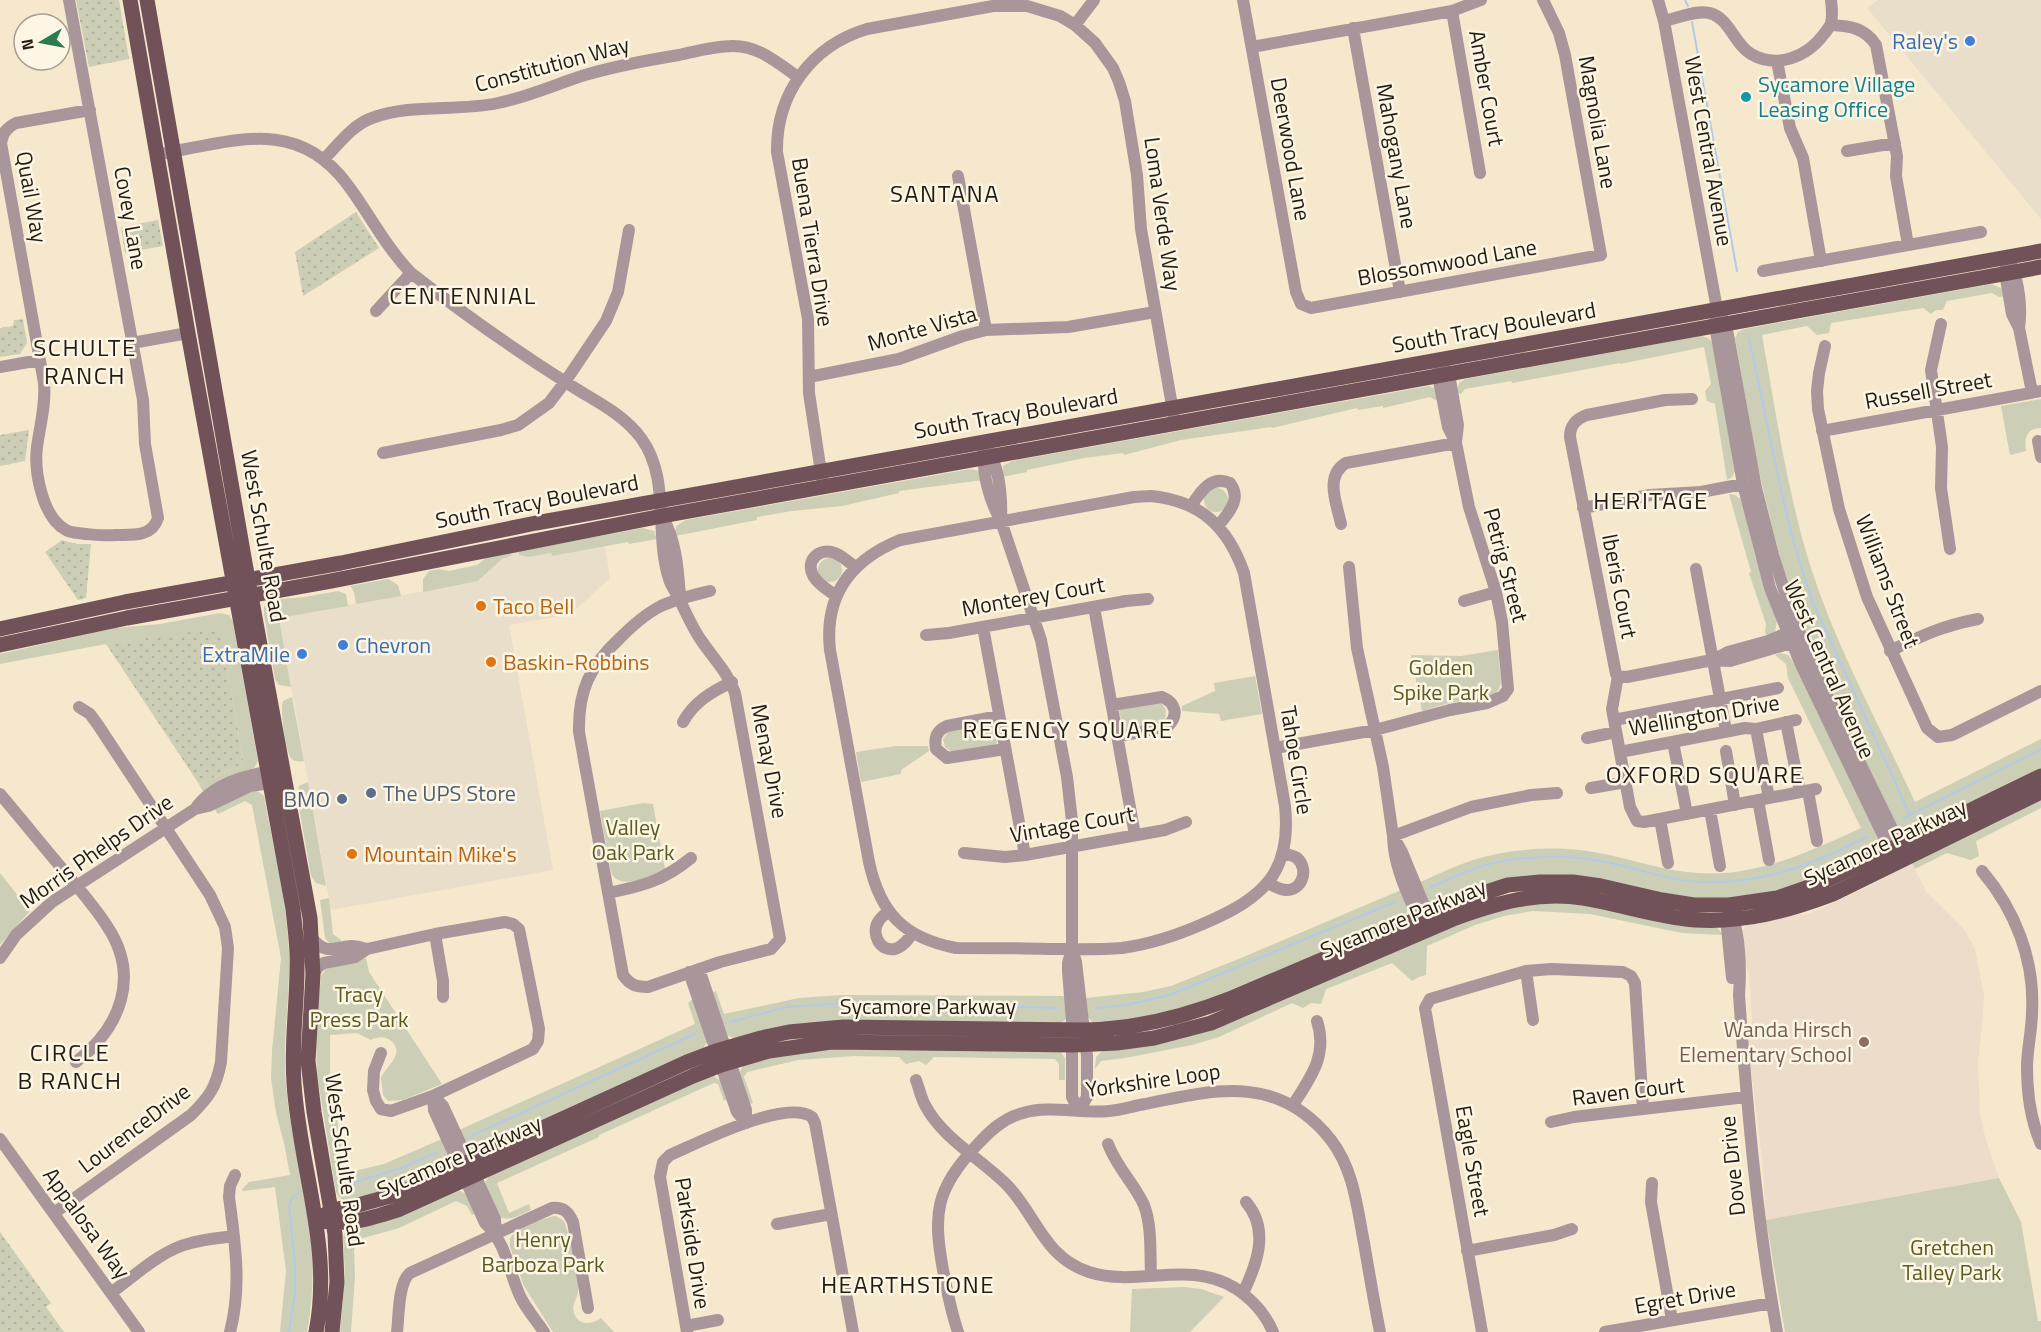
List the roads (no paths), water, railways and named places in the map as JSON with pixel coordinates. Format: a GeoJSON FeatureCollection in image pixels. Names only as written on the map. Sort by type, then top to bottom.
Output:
{"type":"FeatureCollection","features":[{"type":"Feature","properties":{"kind":"main road","name":"West Schulte Road"},"geometry":{"type":"LineString","coordinates":[[130,0],[296,937],[297,967],[292,1055],[294,1086],[317,1220],[321,1282],[316,1332]]}},
{"type":"Feature","properties":{"kind":"main road","name":"West Schulte Road"},"geometry":{"type":"LineString","coordinates":[[147,0],[307,896],[313,974],[308,1061],[314,1112],[333,1217],[337,1282],[332,1332]]}},
{"type":"Feature","properties":{"kind":"main road","name":"South Tracy Boulevard"},"geometry":{"type":"LineString","coordinates":[[0,629],[249,579],[661,509],[822,479],[985,442],[2041,251]]}},
{"type":"Feature","properties":{"kind":"main road","name":"South Tracy Boulevard"},"geometry":{"type":"LineString","coordinates":[[822,479],[988,458],[2041,267]]}},
{"type":"Feature","properties":{"kind":"main road","name":"South Tracy Boulevard"},"geometry":{"type":"LineString","coordinates":[[0,645],[252,595],[661,509]]}},
{"type":"Feature","properties":{"kind":"main road","name":"Sycamore Parkway"},"geometry":{"type":"LineString","coordinates":[[1898,854],[2041,776]]}},
{"type":"Feature","properties":{"kind":"main road","name":"Sycamore Parkway"},"geometry":{"type":"LineString","coordinates":[[317,1220],[333,1217],[467,1171],[687,1062],[723,1056],[789,1032],[843,1027],[1079,1038],[1191,1013],[1425,921],[1493,889],[1540,882],[1585,883],[1730,915],[1898,854],[2041,792]]}},
{"type":"Feature","properties":{"kind":"street","name":"Covey Lane"},"geometry":{"type":"LineString","coordinates":[[40,360],[45,397],[36,462],[37,479],[45,503],[56,521],[65,530],[74,533],[120,535],[150,531],[158,518],[145,444],[144,412],[69,0]]}},
{"type":"Feature","properties":{"kind":"street"},"geometry":{"type":"LineString","coordinates":[[1075,25],[1094,0]]}},
{"type":"Feature","properties":{"kind":"street","name":"Deerwood Lane"},"geometry":{"type":"LineString","coordinates":[[1243,0],[1296,292],[1301,304]]}},
{"type":"Feature","properties":{"kind":"street"},"geometry":{"type":"LineString","coordinates":[[1252,46],[1452,11],[1481,0]]}},
{"type":"Feature","properties":{"kind":"street","name":"Magnolia Lane"},"geometry":{"type":"LineString","coordinates":[[1543,0],[1559,33],[1565,55],[1601,255]]}},
{"type":"Feature","properties":{"kind":"street","name":"West Central Avenue"},"geometry":{"type":"LineString","coordinates":[[1658,0],[1664,21],[1720,325],[1759,499],[1794,636]]}},
{"type":"Feature","properties":{"kind":"street"},"geometry":{"type":"LineString","coordinates":[[1664,21],[1708,13],[1722,20],[1740,46],[1749,53],[1776,61],[1806,53],[1816,45],[1831,25],[1831,0]]}},
{"type":"Feature","properties":{"kind":"street","name":"Loma Verde Way"},"geometry":{"type":"LineString","coordinates":[[992,3],[1042,9],[1075,25],[1087,34],[1105,55],[1119,82],[1137,175],[1141,230],[1175,424]]}},
{"type":"Feature","properties":{"kind":"street","name":"Buena Tierra Drive"},"geometry":{"type":"LineString","coordinates":[[822,479],[809,393],[808,319],[777,152],[780,118],[786,101],[798,78],[825,50],[853,33],[867,28],[992,3]]}},
{"type":"Feature","properties":{"kind":"street","name":"Amber Court"},"geometry":{"type":"LineString","coordinates":[[1452,11],[1480,173]]}},
{"type":"Feature","properties":{"kind":"street"},"geometry":{"type":"LineString","coordinates":[[1831,25],[1861,30],[1876,45],[1895,143],[1896,176],[1908,245]]}},
{"type":"Feature","properties":{"kind":"street","name":"Mahogany Lane"},"geometry":{"type":"LineString","coordinates":[[1353,28],[1400,292]]}},
{"type":"Feature","properties":{"kind":"street","name":"Constitution Way"},"geometry":{"type":"LineString","coordinates":[[324,159],[354,128],[368,119],[383,114],[406,110],[486,106],[620,66],[715,48],[734,46],[756,51],[764,54],[798,78]]}},
{"type":"Feature","properties":{"kind":"street"},"geometry":{"type":"LineString","coordinates":[[1776,61],[1790,128],[1803,158],[1821,261]]}},
{"type":"Feature","properties":{"kind":"street","name":"Quail Way"},"geometry":{"type":"LineString","coordinates":[[40,360],[1,143],[2,135],[7,127],[16,123],[90,110]]}},
{"type":"Feature","properties":{"kind":"street","name":"Menay Drive"},"geometry":{"type":"LineString","coordinates":[[158,155],[248,139],[280,139],[296,144],[324,159],[347,184],[394,255],[411,273],[565,382],[597,400],[629,424],[641,438],[651,455],[656,470],[661,509],[660,531],[669,579],[703,643],[732,682],[741,718],[780,931],[780,939],[771,949],[694,970]]}},
{"type":"Feature","properties":{"kind":"street"},"geometry":{"type":"LineString","coordinates":[[1847,151],[1895,143]]}},
{"type":"Feature","properties":{"kind":"street"},"geometry":{"type":"LineString","coordinates":[[958,176],[986,330]]}},
{"type":"Feature","properties":{"kind":"street"},"geometry":{"type":"LineString","coordinates":[[383,453],[501,430],[518,424],[549,403],[606,321],[614,305],[629,230]]}},
{"type":"Feature","properties":{"kind":"street"},"geometry":{"type":"LineString","coordinates":[[1763,271],[1981,232]]}},
{"type":"Feature","properties":{"kind":"street","name":"Blossomwood Lane"},"geometry":{"type":"LineString","coordinates":[[1301,304],[1311,308],[1601,255]]}},
{"type":"Feature","properties":{"kind":"street"},"geometry":{"type":"LineString","coordinates":[[2008,257],[2012,314],[2019,328],[2036,392]]}},
{"type":"Feature","properties":{"kind":"street"},"geometry":{"type":"LineString","coordinates":[[376,311],[411,273]]}},
{"type":"Feature","properties":{"kind":"street","name":"Monte Vista"},"geometry":{"type":"LineString","coordinates":[[808,377],[899,359],[986,330],[1068,327],[1155,312]]}},
{"type":"Feature","properties":{"kind":"street"},"geometry":{"type":"LineString","coordinates":[[1941,324],[1931,370],[1942,447],[1941,488],[1950,549]]}},
{"type":"Feature","properties":{"kind":"street","name":"West Central Avenue"},"geometry":{"type":"LineString","coordinates":[[1720,325],[1743,484],[1764,568],[1898,854]]}},
{"type":"Feature","properties":{"kind":"street"},"geometry":{"type":"LineString","coordinates":[[132,343],[188,333]]}},
{"type":"Feature","properties":{"kind":"street","name":"Williams Street"},"geometry":{"type":"LineString","coordinates":[[1825,346],[1817,391],[1822,431],[1839,509],[1867,597],[1927,728],[1938,737],[1952,735],[2041,691]]}},
{"type":"Feature","properties":{"kind":"street"},"geometry":{"type":"LineString","coordinates":[[0,367],[40,360]]}},
{"type":"Feature","properties":{"kind":"street","name":"Petrig Street"},"geometry":{"type":"LineString","coordinates":[[1375,730],[1450,710],[1487,703],[1503,696],[1508,689],[1496,592],[1470,507],[1456,443],[1448,427],[1444,375],[1440,360]]}},
{"type":"Feature","properties":{"kind":"street","name":"Russell Street"},"geometry":{"type":"LineString","coordinates":[[1822,431],[2036,392]]}},
{"type":"Feature","properties":{"kind":"street","name":"Iberis Court"},"geometry":{"type":"LineString","coordinates":[[1618,676],[1614,668],[1570,430],[1579,418],[1587,415],[1665,400],[1692,399]]}},
{"type":"Feature","properties":{"kind":"street"},"geometry":{"type":"LineString","coordinates":[[2038,441],[2041,457]]}},
{"type":"Feature","properties":{"kind":"street"},"geometry":{"type":"LineString","coordinates":[[985,442],[992,504],[1001,521],[1035,617],[1049,675],[1067,777],[1072,822],[1072,949],[1077,962],[1079,1038],[1072,1097],[1079,1111]]}},
{"type":"Feature","properties":{"kind":"street"},"geometry":{"type":"LineString","coordinates":[[1341,524],[1333,483],[1339,467],[1346,463],[1456,443]]}},
{"type":"Feature","properties":{"kind":"street"},"geometry":{"type":"LineString","coordinates":[[1191,506],[1210,483],[1216,480],[1230,483],[1235,489],[1234,503],[1219,525]]}},
{"type":"Feature","properties":{"kind":"street"},"geometry":{"type":"LineString","coordinates":[[1583,508],[1650,495],[1701,492],[1743,484]]}},
{"type":"Feature","properties":{"kind":"street","name":"Tahoe Circle"},"geometry":{"type":"LineString","coordinates":[[1134,497],[1162,497],[1191,506],[1219,525],[1238,556],[1244,573],[1287,825],[1283,853],[1268,883],[1257,895],[1230,912],[1166,938],[1121,948],[956,948],[939,945],[913,933],[889,911],[874,885],[868,862],[829,637],[836,596],[855,567],[881,548],[900,540],[1134,497]]}},
{"type":"Feature","properties":{"kind":"street"},"geometry":{"type":"LineString","coordinates":[[836,596],[812,574],[810,566],[812,560],[817,553],[825,551],[834,553],[855,567]]}},
{"type":"Feature","properties":{"kind":"street"},"geometry":{"type":"LineString","coordinates":[[1349,567],[1357,648],[1375,730],[1393,836],[1402,852],[1425,921]]}},
{"type":"Feature","properties":{"kind":"street"},"geometry":{"type":"LineString","coordinates":[[1696,569],[1726,731]]}},
{"type":"Feature","properties":{"kind":"street"},"geometry":{"type":"LineString","coordinates":[[710,591],[663,605],[647,614],[610,646],[590,673],[578,712],[579,732],[623,975],[628,982],[638,987],[648,987],[694,970],[723,1056],[737,1112],[746,1123],[792,1112],[807,1113],[812,1116],[853,1332]]}},
{"type":"Feature","properties":{"kind":"street"},"geometry":{"type":"LineString","coordinates":[[1464,600],[1496,592]]}},
{"type":"Feature","properties":{"kind":"street","name":"Monterey Court"},"geometry":{"type":"LineString","coordinates":[[926,635],[1148,599]]}},
{"type":"Feature","properties":{"kind":"street"},"geometry":{"type":"LineString","coordinates":[[1094,607],[1135,835]]}},
{"type":"Feature","properties":{"kind":"street"},"geometry":{"type":"LineString","coordinates":[[1890,651],[1931,630],[1978,619]]}},
{"type":"Feature","properties":{"kind":"street"},"geometry":{"type":"LineString","coordinates":[[983,627],[1025,855]]}},
{"type":"Feature","properties":{"kind":"street"},"geometry":{"type":"LineString","coordinates":[[1794,636],[1728,652],[1712,660],[1618,676],[1612,701],[1632,814],[1637,821],[1644,822],[1808,791],[1817,841]]}},
{"type":"Feature","properties":{"kind":"street"},"geometry":{"type":"LineString","coordinates":[[683,722],[690,709],[711,692],[732,682]]}},
{"type":"Feature","properties":{"kind":"street"},"geometry":{"type":"LineString","coordinates":[[1587,738],[1615,726],[1720,699],[1778,688]]}},
{"type":"Feature","properties":{"kind":"street"},"geometry":{"type":"LineString","coordinates":[[1112,705],[1162,697],[1174,705],[1175,714],[1168,726],[1117,737]]}},
{"type":"Feature","properties":{"kind":"street","name":"LourenceDrive"},"geometry":{"type":"LineString","coordinates":[[54,1214],[190,1115],[209,1096],[218,1080],[228,948],[225,927],[210,895],[98,725],[90,714],[79,706]]}},
{"type":"Feature","properties":{"kind":"street"},"geometry":{"type":"LineString","coordinates":[[999,716],[941,729],[935,740],[936,749],[947,758],[1005,748]]}},
{"type":"Feature","properties":{"kind":"street","name":"Wellington Drive"},"geometry":{"type":"LineString","coordinates":[[1620,752],[1791,721],[1808,791]]}},
{"type":"Feature","properties":{"kind":"street"},"geometry":{"type":"LineString","coordinates":[[1756,729],[1769,860]]}},
{"type":"Feature","properties":{"kind":"street"},"geometry":{"type":"LineString","coordinates":[[1275,748],[1375,730]]}},
{"type":"Feature","properties":{"kind":"street"},"geometry":{"type":"LineString","coordinates":[[1673,742],[1687,814]]}},
{"type":"Feature","properties":{"kind":"street"},"geometry":{"type":"LineString","coordinates":[[1725,751],[1735,805]]}},
{"type":"Feature","properties":{"kind":"street","name":"Morris Phelps Drive"},"geometry":{"type":"LineString","coordinates":[[0,958],[16,935],[35,916],[76,886],[195,809],[203,797],[250,775],[269,777],[285,775]]}},
{"type":"Feature","properties":{"kind":"street"},"geometry":{"type":"LineString","coordinates":[[1591,788],[1626,782]]}},
{"type":"Feature","properties":{"kind":"street"},"geometry":{"type":"LineString","coordinates":[[0,794],[108,927],[118,950],[123,977],[122,1001],[114,1021],[102,1039],[76,1062]]}},
{"type":"Feature","properties":{"kind":"street"},"geometry":{"type":"LineString","coordinates":[[1393,836],[1471,807],[1531,795],[1557,794]]}},
{"type":"Feature","properties":{"kind":"street"},"geometry":{"type":"LineString","coordinates":[[1710,810],[1720,866]]}},
{"type":"Feature","properties":{"kind":"street"},"geometry":{"type":"LineString","coordinates":[[1660,819],[1668,863]]}},
{"type":"Feature","properties":{"kind":"street","name":"Vintage Court"},"geometry":{"type":"LineString","coordinates":[[964,853],[1005,857],[1025,855],[1165,830],[1186,822]]}},
{"type":"Feature","properties":{"kind":"street"},"geometry":{"type":"LineString","coordinates":[[1268,883],[1282,890],[1297,888],[1301,883],[1304,876],[1303,868],[1296,858],[1283,853]]}},
{"type":"Feature","properties":{"kind":"street"},"geometry":{"type":"LineString","coordinates":[[608,893],[661,880],[691,858]]}},
{"type":"Feature","properties":{"kind":"street"},"geometry":{"type":"LineString","coordinates":[[1983,871],[2015,921],[2028,962],[2033,1009],[2027,1067],[2034,1122],[2041,1144]]}},
{"type":"Feature","properties":{"kind":"street"},"geometry":{"type":"LineString","coordinates":[[889,911],[878,922],[876,930],[876,939],[881,945],[887,949],[895,949],[903,945],[913,933]]}},
{"type":"Feature","properties":{"kind":"street","name":"Dove Drive"},"geometry":{"type":"LineString","coordinates":[[1730,915],[1732,981],[1739,995],[1746,1097],[1760,1230],[1777,1332]]}},
{"type":"Feature","properties":{"kind":"street"},"geometry":{"type":"LineString","coordinates":[[313,974],[324,963],[355,957],[367,949],[435,934],[505,922],[519,929],[539,1029],[538,1041],[533,1049],[433,1096],[391,1112],[381,1109],[373,1090],[374,1071],[381,1053]]}},
{"type":"Feature","properties":{"kind":"street"},"geometry":{"type":"LineString","coordinates":[[435,934],[443,981],[443,997]]}},
{"type":"Feature","properties":{"kind":"street"},"geometry":{"type":"LineString","coordinates":[[312,938],[320,947],[327,950],[352,946],[367,949]]}},
{"type":"Feature","properties":{"kind":"street"},"geometry":{"type":"LineString","coordinates":[[2028,962],[2041,960]]}},
{"type":"Feature","properties":{"kind":"street"},"geometry":{"type":"LineString","coordinates":[[1533,1020],[1526,971],[1552,969],[1623,972],[1630,976],[1635,983],[1643,1109]]}},
{"type":"Feature","properties":{"kind":"street","name":"Eagle Street"},"geometry":{"type":"LineString","coordinates":[[1482,1332],[1425,1008],[1430,999],[1526,971]]}},
{"type":"Feature","properties":{"kind":"street"},"geometry":{"type":"LineString","coordinates":[[1293,1106],[1313,1073],[1319,1056],[1321,1035],[1317,1021]]}},
{"type":"Feature","properties":{"kind":"street"},"geometry":{"type":"LineString","coordinates":[[916,1080],[926,1106],[936,1121],[969,1154],[1006,1184],[1024,1205],[1048,1245],[1068,1261],[1088,1271],[1111,1276],[1187,1273],[1222,1280],[1243,1293],[1259,1308],[1273,1332]]}},
{"type":"Feature","properties":{"kind":"street","name":"Yorkshire Loop"},"geometry":{"type":"LineString","coordinates":[[958,1332],[949,1304],[937,1225],[938,1208],[944,1190],[969,1154],[989,1131],[1006,1119],[1024,1112],[1109,1112],[1214,1090],[1244,1090],[1263,1093],[1293,1106],[1308,1117],[1330,1139],[1349,1170],[1380,1332]]}},
{"type":"Feature","properties":{"kind":"street"},"geometry":{"type":"LineString","coordinates":[[433,1096],[443,1106],[485,1223],[496,1233],[521,1298],[544,1332]]}},
{"type":"Feature","properties":{"kind":"street","name":"Raven Court"},"geometry":{"type":"LineString","coordinates":[[1551,1122],[1574,1117],[1746,1097]]}},
{"type":"Feature","properties":{"kind":"street","name":"Parkside Drive"},"geometry":{"type":"LineString","coordinates":[[686,1329],[660,1177],[663,1162],[670,1155],[746,1123]]}},
{"type":"Feature","properties":{"kind":"street","name":"Appalosa Way"},"geometry":{"type":"LineString","coordinates":[[0,1139],[139,1332]]}},
{"type":"Feature","properties":{"kind":"street"},"geometry":{"type":"LineString","coordinates":[[1108,1144],[1114,1161],[1136,1190],[1144,1207],[1149,1227],[1151,1276]]}},
{"type":"Feature","properties":{"kind":"street"},"geometry":{"type":"LineString","coordinates":[[230,1332],[237,1292],[238,1268],[229,1197],[230,1186],[235,1175]]}},
{"type":"Feature","properties":{"kind":"street"},"geometry":{"type":"LineString","coordinates":[[1652,1183],[1651,1203],[1672,1320]]}},
{"type":"Feature","properties":{"kind":"street"},"geometry":{"type":"LineString","coordinates":[[1243,1293],[1255,1269],[1259,1253],[1257,1216],[1246,1202]]}},
{"type":"Feature","properties":{"kind":"street"},"geometry":{"type":"LineString","coordinates":[[397,1332],[402,1288],[406,1276],[416,1269],[552,1208],[565,1210],[573,1222],[588,1308]]}},
{"type":"Feature","properties":{"kind":"street"},"geometry":{"type":"LineString","coordinates":[[777,1224],[831,1214]]}},
{"type":"Feature","properties":{"kind":"street"},"geometry":{"type":"LineString","coordinates":[[1467,1251],[1554,1235],[1572,1229]]}},
{"type":"Feature","properties":{"kind":"street"},"geometry":{"type":"LineString","coordinates":[[111,1293],[176,1248],[191,1243],[234,1236]]}},
{"type":"Feature","properties":{"kind":"street","name":"Egret Drive"},"geometry":{"type":"LineString","coordinates":[[1605,1332],[1772,1303]]}},
{"type":"Feature","properties":{"kind":"street"},"geometry":{"type":"LineString","coordinates":[[686,1329],[718,1320]]}},
{"type":"Feature","properties":{"kind":"waterway"},"geometry":{"type":"LineString","coordinates":[[1685,0],[1688,6]]}},
{"type":"Feature","properties":{"kind":"waterway"},"geometry":{"type":"LineString","coordinates":[[1692,22],[1737,271]]}},
{"type":"Feature","properties":{"kind":"waterway"},"geometry":{"type":"LineString","coordinates":[[1749,338],[1793,540],[1811,598],[1910,815]]}},
{"type":"Feature","properties":{"kind":"waterway"},"geometry":{"type":"LineString","coordinates":[[1904,818],[2041,749]]}},
{"type":"Feature","properties":{"kind":"waterway"},"geometry":{"type":"LineString","coordinates":[[1431,887],[1482,866],[1540,857],[1570,857],[1599,861],[1688,881],[1745,880],[1806,864],[1866,837]]}},
{"type":"Feature","properties":{"kind":"waterway"},"geometry":{"type":"LineString","coordinates":[[1096,1008],[1126,1005],[1170,995],[1395,902]]}},
{"type":"Feature","properties":{"kind":"waterway"},"geometry":{"type":"LineString","coordinates":[[731,1022],[786,1007],[863,1002],[1058,1008]]}},
{"type":"Feature","properties":{"kind":"waterway"},"geometry":{"type":"LineString","coordinates":[[471,1136],[695,1034]]}},
{"type":"Feature","properties":{"kind":"waterway"},"geometry":{"type":"LineString","coordinates":[[345,1185],[402,1168],[437,1152]]}},
{"type":"Feature","properties":{"kind":"waterway"},"geometry":{"type":"LineString","coordinates":[[289,1332],[295,1294],[295,1264],[289,1206],[292,1198],[300,1192]]}},
{"type":"Feature","properties":{"kind":"place","name":"Raley's"},"geometry":{"type":"Point","coordinates":[1970,41]}},
{"type":"Feature","properties":{"kind":"place","name":"Sycamore Village Leasing Office"},"geometry":{"type":"Point","coordinates":[1746,97]}},
{"type":"Feature","properties":{"kind":"place","name":"Taco Bell"},"geometry":{"type":"Point","coordinates":[481,606]}},
{"type":"Feature","properties":{"kind":"place","name":"Chevron"},"geometry":{"type":"Point","coordinates":[343,645]}},
{"type":"Feature","properties":{"kind":"place","name":"ExtraMile"},"geometry":{"type":"Point","coordinates":[302,654]}},
{"type":"Feature","properties":{"kind":"place","name":"Baskin-Robbins"},"geometry":{"type":"Point","coordinates":[491,662]}},
{"type":"Feature","properties":{"kind":"place","name":"The UPS Store"},"geometry":{"type":"Point","coordinates":[371,793]}},
{"type":"Feature","properties":{"kind":"place","name":"BMO"},"geometry":{"type":"Point","coordinates":[342,799]}},
{"type":"Feature","properties":{"kind":"place","name":"Mountain Mike's"},"geometry":{"type":"Point","coordinates":[352,854]}},
{"type":"Feature","properties":{"kind":"place","name":"Wanda Hirsch Elementary School"},"geometry":{"type":"Point","coordinates":[1864,1042]}},
{"type":"Feature","properties":{"kind":"district","name":"SANTANA"},"geometry":{"type":"Point","coordinates":[945,193]}},
{"type":"Feature","properties":{"kind":"district","name":"CENTENNIAL"},"geometry":{"type":"Point","coordinates":[463,295]}},
{"type":"Feature","properties":{"kind":"district","name":"SCHULTE RANCH"},"geometry":{"type":"Point","coordinates":[85,361]}},
{"type":"Feature","properties":{"kind":"district","name":"HERITAGE"},"geometry":{"type":"Point","coordinates":[1651,500]}},
{"type":"Feature","properties":{"kind":"district","name":"REGENCY SQUARE"},"geometry":{"type":"Point","coordinates":[1068,729]}},
{"type":"Feature","properties":{"kind":"district","name":"OXFORD SQUARE"},"geometry":{"type":"Point","coordinates":[1705,774]}},
{"type":"Feature","properties":{"kind":"district","name":"CIRCLE B RANCH"},"geometry":{"type":"Point","coordinates":[70,1066]}},
{"type":"Feature","properties":{"kind":"district","name":"HEARTHSTONE"},"geometry":{"type":"Point","coordinates":[908,1284]}},
{"type":"Feature","properties":{"kind":"park label","name":"Golden Spike Park"},"geometry":{"type":"Point","coordinates":[1441,680]}},
{"type":"Feature","properties":{"kind":"park label","name":"Valley Oak Park"},"geometry":{"type":"Point","coordinates":[633,840]}},
{"type":"Feature","properties":{"kind":"park label","name":"Tracy Press Park"},"geometry":{"type":"Point","coordinates":[359,1006]}},
{"type":"Feature","properties":{"kind":"park label","name":"Henry Barboza Park"},"geometry":{"type":"Point","coordinates":[543,1252]}},
{"type":"Feature","properties":{"kind":"park label","name":"Gretchen Talley Park"},"geometry":{"type":"Point","coordinates":[1952,1260]}}]}
